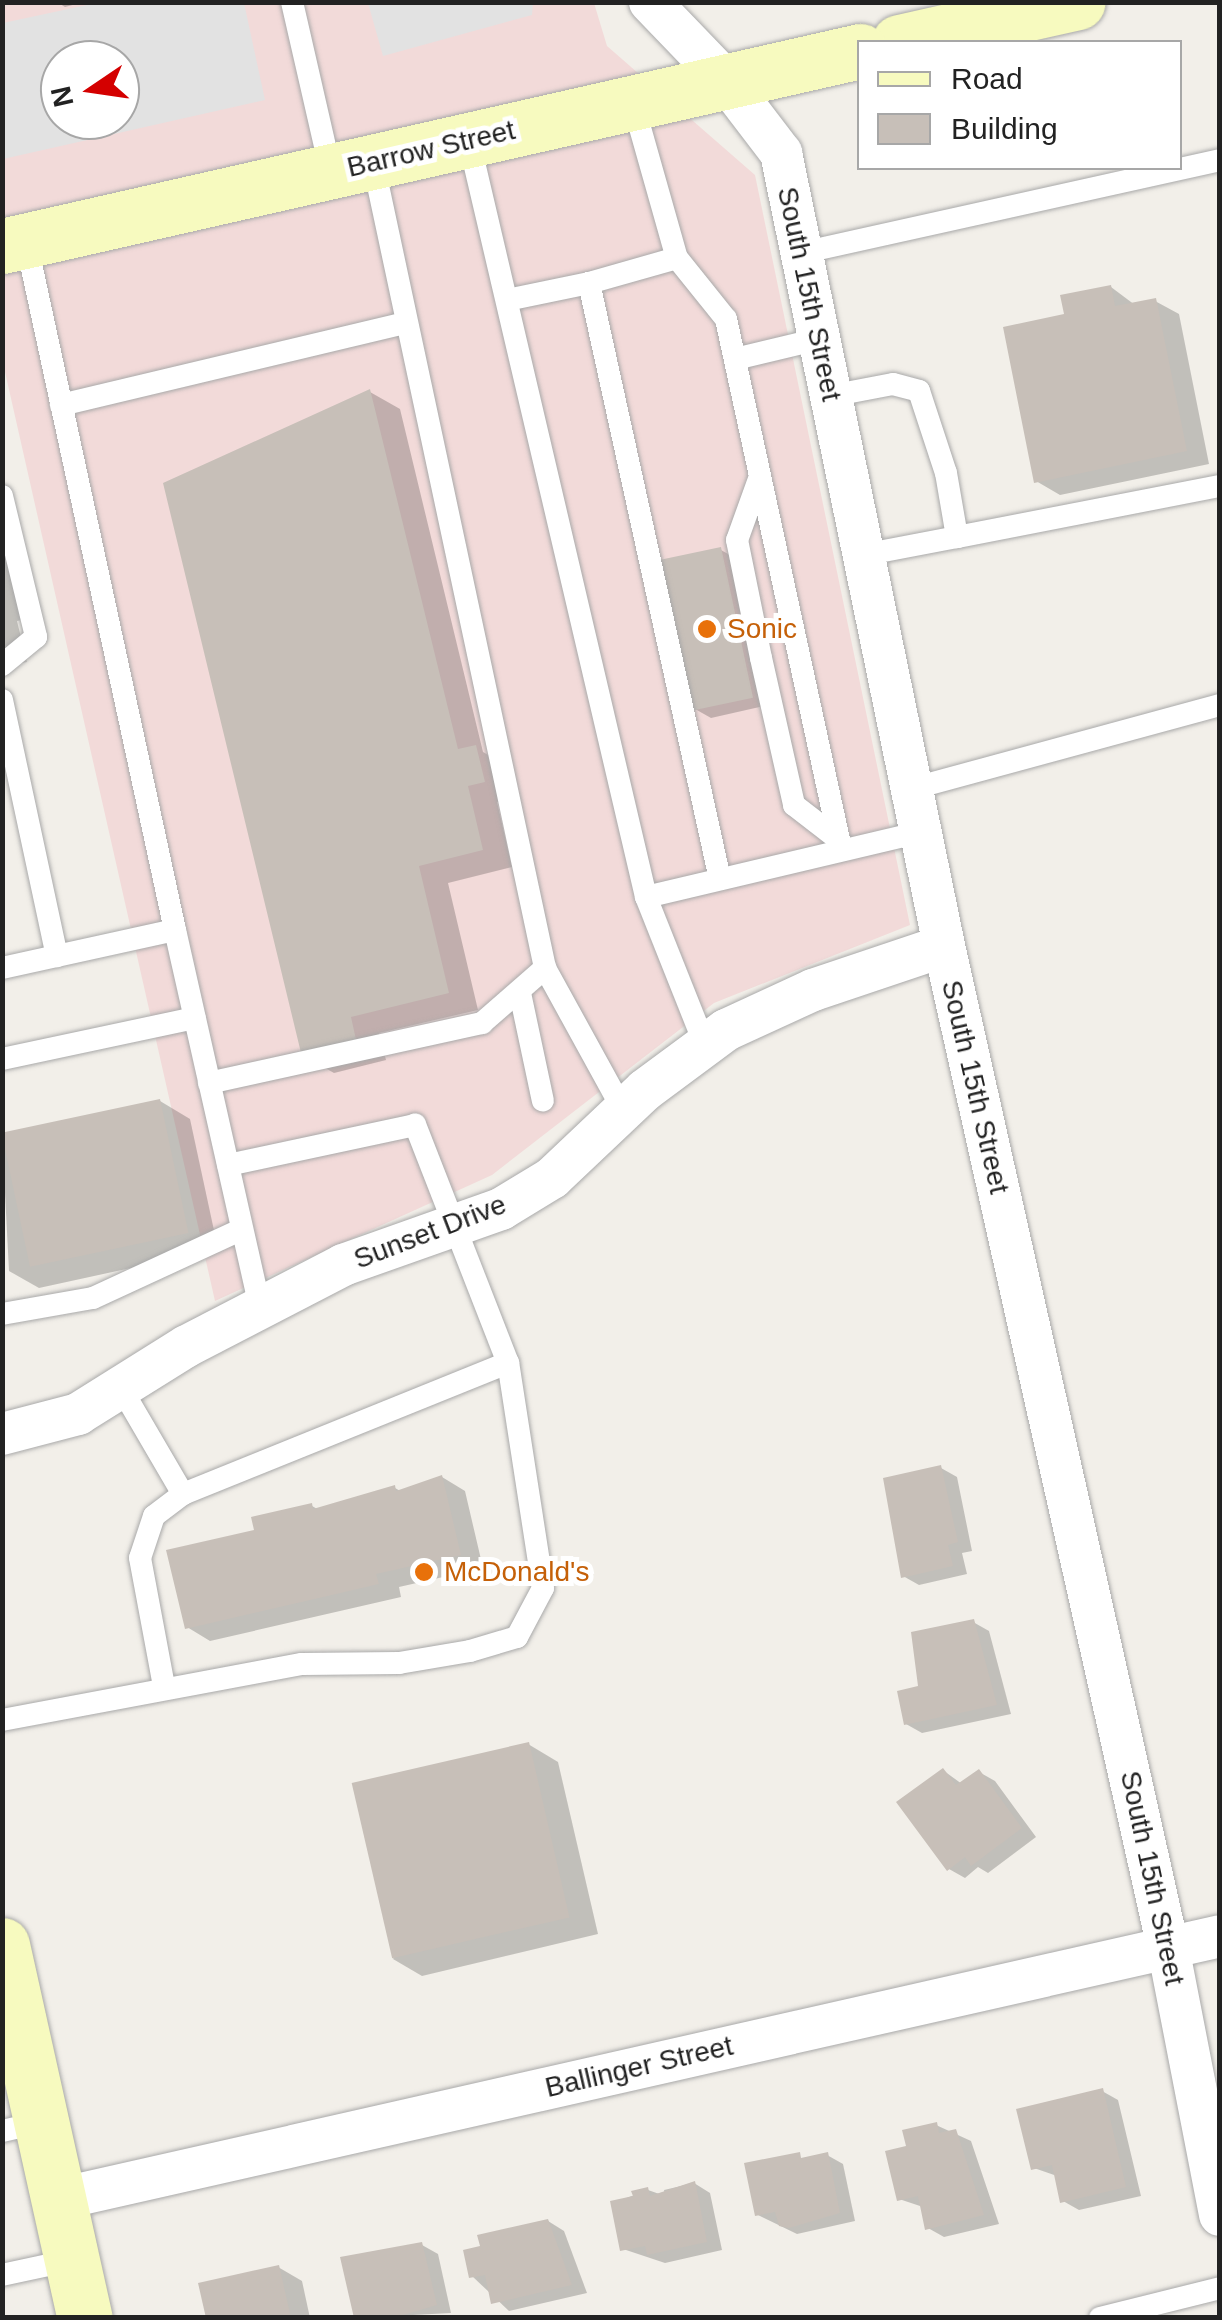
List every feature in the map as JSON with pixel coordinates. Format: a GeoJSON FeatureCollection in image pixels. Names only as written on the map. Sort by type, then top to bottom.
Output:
{"type":"FeatureCollection","features":[{"type":"Feature","properties":{"kind":"main road"},"geometry":{"type":"LineString","coordinates":[[908,40],[1078,2]]}},
{"type":"Feature","properties":{"kind":"main road","name":"Barrow Street"},"geometry":{"type":"LineString","coordinates":[[14,243],[857,52]]}},
{"type":"Feature","properties":{"kind":"main road"},"geometry":{"type":"LineString","coordinates":[[2,1945],[22,2127],[59,2199],[85,2318]]}},
{"type":"Feature","properties":{"kind":"street","name":"South 15th Street"},"geometry":{"type":"LineString","coordinates":[[650,2],[726,81],[780,153],[944,946],[1168,1948],[1220,2215]]}},
{"type":"Feature","properties":{"kind":"street","name":"Sunset Drive"},"geometry":{"type":"LineString","coordinates":[[2,1434],[78,1414],[342,1264],[500,1209],[552,1178],[623,1110],[706,1045],[812,990],[944,946]]}},
{"type":"Feature","properties":{"kind":"street","name":"Ballinger Street"},"geometry":{"type":"LineString","coordinates":[[59,2199],[1220,1936]]}},
{"type":"Feature","properties":{"kind":"lane"},"geometry":{"type":"LineString","coordinates":[[292,2],[406,323],[545,968],[623,1110]]}},
{"type":"Feature","properties":{"kind":"lane"},"geometry":{"type":"LineString","coordinates":[[633,103],[677,258],[726,319],[839,844]]}},
{"type":"Feature","properties":{"kind":"lane"},"geometry":{"type":"LineString","coordinates":[[469,141],[646,896],[706,1045]]}},
{"type":"Feature","properties":{"kind":"lane"},"geometry":{"type":"LineString","coordinates":[[1182,168],[1220,160]]}},
{"type":"Feature","properties":{"kind":"lane"},"geometry":{"type":"LineString","coordinates":[[801,253],[1175,170]]}},
{"type":"Feature","properties":{"kind":"lane"},"geometry":{"type":"LineString","coordinates":[[14,243],[61,404],[260,1308]]}},
{"type":"Feature","properties":{"kind":"lane"},"geometry":{"type":"LineString","coordinates":[[507,300],[677,258]]}},
{"type":"Feature","properties":{"kind":"lane"},"geometry":{"type":"LineString","coordinates":[[588,283],[719,875]]}},
{"type":"Feature","properties":{"kind":"lane"},"geometry":{"type":"LineString","coordinates":[[61,404],[406,323]]}},
{"type":"Feature","properties":{"kind":"lane"},"geometry":{"type":"LineString","coordinates":[[734,359],[819,339]]}},
{"type":"Feature","properties":{"kind":"lane"},"geometry":{"type":"LineString","coordinates":[[830,396],[893,384],[918,392],[946,473],[957,537]]}},
{"type":"Feature","properties":{"kind":"lane"},"geometry":{"type":"LineString","coordinates":[[760,476],[738,540],[761,658],[794,805],[839,844]]}},
{"type":"Feature","properties":{"kind":"lane"},"geometry":{"type":"LineString","coordinates":[[863,555],[1220,486]]}},
{"type":"Feature","properties":{"kind":"lane"},"geometry":{"type":"LineString","coordinates":[[2,496],[36,637],[28,651],[2,666]]}},
{"type":"Feature","properties":{"kind":"lane"},"geometry":{"type":"LineString","coordinates":[[2,700],[57,956]]}},
{"type":"Feature","properties":{"kind":"lane"},"geometry":{"type":"LineString","coordinates":[[912,789],[1220,705]]}},
{"type":"Feature","properties":{"kind":"lane"},"geometry":{"type":"LineString","coordinates":[[646,896],[839,844],[920,832]]}},
{"type":"Feature","properties":{"kind":"lane"},"geometry":{"type":"LineString","coordinates":[[2,968],[175,930]]}},
{"type":"Feature","properties":{"kind":"lane"},"geometry":{"type":"LineString","coordinates":[[210,1083],[482,1023],[545,968]]}},
{"type":"Feature","properties":{"kind":"lane"},"geometry":{"type":"LineString","coordinates":[[520,993],[543,1101]]}},
{"type":"Feature","properties":{"kind":"lane"},"geometry":{"type":"LineString","coordinates":[[2,1059],[195,1018]]}},
{"type":"Feature","properties":{"kind":"lane"},"geometry":{"type":"LineString","coordinates":[[2,1720],[164,1686],[302,1664],[400,1663],[517,1637],[542,1588],[508,1363],[415,1125],[228,1165]]}},
{"type":"Feature","properties":{"kind":"lane"},"geometry":{"type":"LineString","coordinates":[[2,1314],[93,1298],[242,1229]]}},
{"type":"Feature","properties":{"kind":"lane"},"geometry":{"type":"LineString","coordinates":[[164,1686],[140,1558],[154,1516],[183,1494],[508,1363]]}},
{"type":"Feature","properties":{"kind":"lane"},"geometry":{"type":"LineString","coordinates":[[121,1388],[183,1494]]}},
{"type":"Feature","properties":{"kind":"lane"},"geometry":{"type":"LineString","coordinates":[[2,2275],[72,2260]]}},
{"type":"Feature","properties":{"kind":"lane"},"geometry":{"type":"LineString","coordinates":[[1100,2318],[1220,2288]]}},
{"type":"Feature","properties":{"kind":"shaded area"},"geometry":{"type":"Polygon","coordinates":[[[101,2],[244,3],[265,100],[140,128],[140,40],[40,40],[40,140],[87,140],[3,159],[3,23],[101,2]]]}},
{"type":"Feature","properties":{"kind":"shaded area"},"geometry":{"type":"Polygon","coordinates":[[[368,2],[533,3],[532,15],[383,56],[368,2]]]}},
{"type":"Feature","properties":{"kind":"shaded area"},"geometry":{"type":"Polygon","coordinates":[[[2,3],[594,3],[607,46],[755,175],[910,925],[714,1003],[492,1175],[215,1301],[3,363],[2,3]]]}},
{"type":"Feature","properties":{"kind":"building"},"geometry":{"type":"Polygon","coordinates":[[[1111,285],[1115,306],[1156,298],[1187,451],[1034,483],[1003,327],[1064,314],[1060,295],[1111,285]]]}},
{"type":"Feature","properties":{"kind":"building"},"geometry":{"type":"Polygon","coordinates":[[[370,389],[458,749],[476,745],[485,782],[468,786],[483,850],[419,866],[449,993],[351,1017],[357,1044],[302,1057],[163,483],[370,389]]]}},
{"type":"Feature","properties":{"kind":"building","name":"Sonic"},"geometry":{"type":"Polygon","coordinates":[[[721,547],[753,698],[691,711],[659,560],[721,547]]]}},
{"type":"Feature","properties":{"kind":"building"},"geometry":{"type":"Polygon","coordinates":[[[160,1099],[188,1233],[30,1267],[2,1133],[160,1099]]]}},
{"type":"Feature","properties":{"kind":"building"},"geometry":{"type":"Polygon","coordinates":[[[941,1465],[958,1542],[948,1545],[953,1566],[901,1578],[883,1478],[941,1465]]]}},
{"type":"Feature","properties":{"kind":"building"},"geometry":{"type":"Polygon","coordinates":[[[442,1475],[461,1555],[376,1574],[379,1584],[185,1629],[166,1550],[254,1530],[251,1517],[312,1503],[313,1509],[395,1485],[396,1491],[442,1475]]]}},
{"type":"Feature","properties":{"kind":"building"},"geometry":{"type":"Polygon","coordinates":[[[974,1619],[997,1705],[904,1725],[897,1691],[918,1686],[911,1632],[974,1619]]]}},
{"type":"Feature","properties":{"kind":"building"},"geometry":{"type":"Polygon","coordinates":[[[529,1742],[569,1917],[392,1958],[352,1783],[529,1742]]]}},
{"type":"Feature","properties":{"kind":"building"},"geometry":{"type":"Polygon","coordinates":[[[943,1768],[956,1785],[979,1769],[1022,1828],[971,1866],[965,1857],[947,1871],[896,1802],[943,1768]]]}},
{"type":"Feature","properties":{"kind":"building"},"geometry":{"type":"Polygon","coordinates":[[[1103,2088],[1126,2187],[1060,2203],[1052,2165],[1031,2170],[1016,2109],[1103,2088]]]}},
{"type":"Feature","properties":{"kind":"building"},"geometry":{"type":"Polygon","coordinates":[[[937,2122],[939,2133],[956,2129],[984,2215],[925,2230],[918,2196],[897,2201],[885,2151],[906,2146],[902,2130],[937,2122]]]}},
{"type":"Feature","properties":{"kind":"building"},"geometry":{"type":"Polygon","coordinates":[[[800,2152],[801,2158],[828,2152],[840,2213],[789,2228],[779,2226],[775,2212],[755,2216],[744,2163],[800,2152]]]}},
{"type":"Feature","properties":{"kind":"building"},"geometry":{"type":"Polygon","coordinates":[[[695,2181],[707,2242],[647,2255],[645,2246],[620,2251],[610,2201],[633,2196],[631,2191],[648,2187],[650,2196],[695,2181]]]}},
{"type":"Feature","properties":{"kind":"building"},"geometry":{"type":"Polygon","coordinates":[[[548,2219],[572,2285],[491,2304],[485,2275],[469,2278],[463,2250],[480,2246],[477,2235],[548,2219]]]}},
{"type":"Feature","properties":{"kind":"building"},"geometry":{"type":"Polygon","coordinates":[[[422,2242],[437,2305],[393,2318],[354,2318],[340,2257],[422,2242]]]}},
{"type":"Feature","properties":{"kind":"building"},"geometry":{"type":"Polygon","coordinates":[[[279,2265],[291,2318],[206,2318],[198,2283],[279,2265]]]}},
{"type":"Feature","properties":{"kind":"place","name":"Sonic"},"geometry":{"type":"Point","coordinates":[707,629]}},
{"type":"Feature","properties":{"kind":"place","name":"McDonald's"},"geometry":{"type":"Point","coordinates":[424,1572]}}]}
